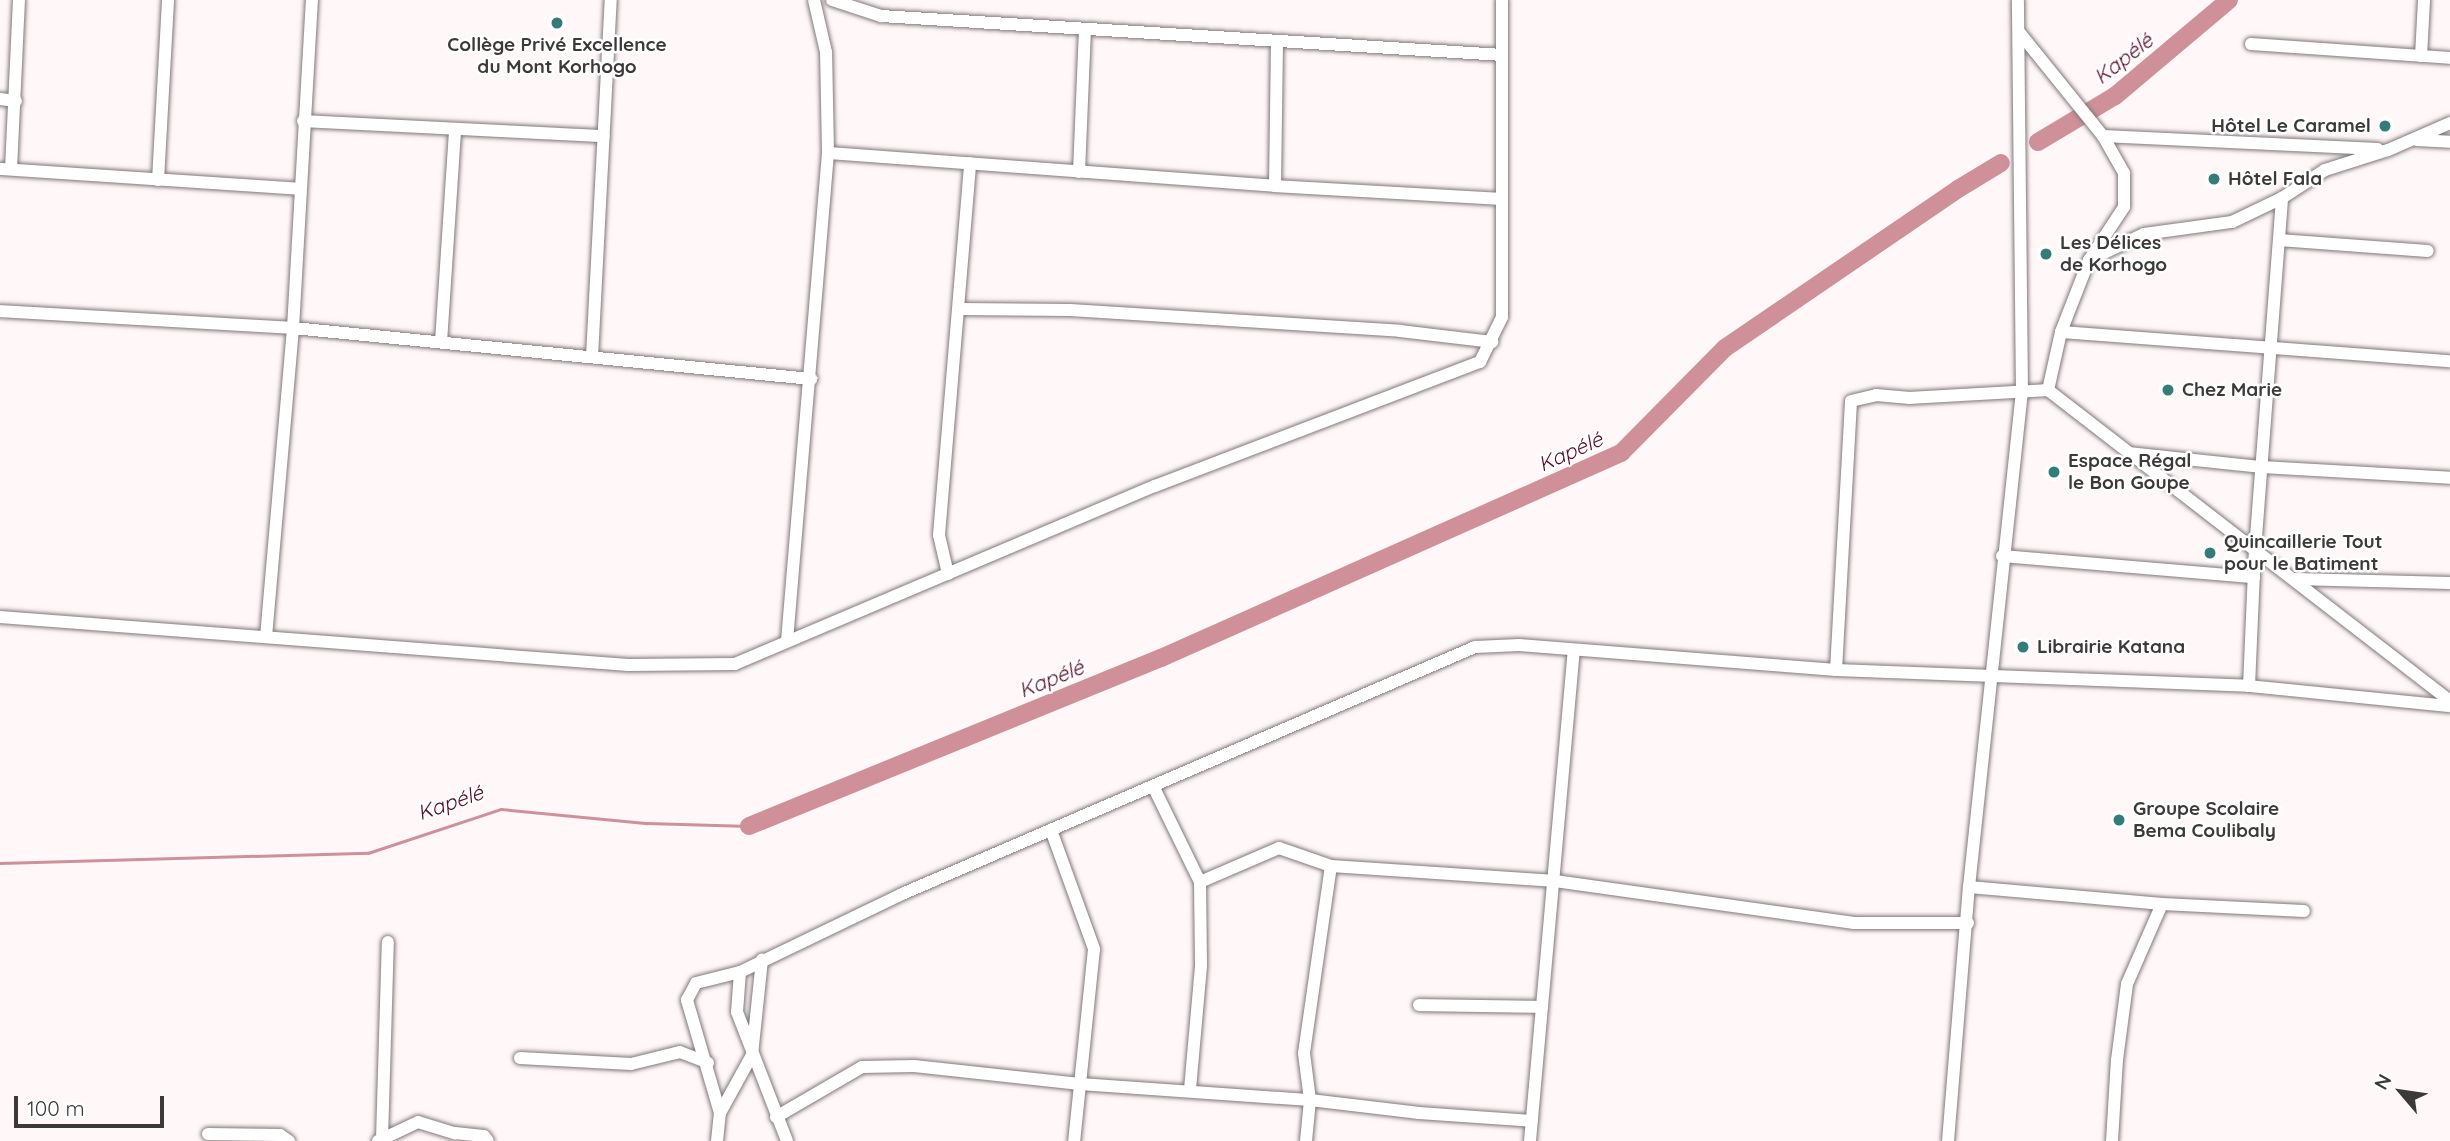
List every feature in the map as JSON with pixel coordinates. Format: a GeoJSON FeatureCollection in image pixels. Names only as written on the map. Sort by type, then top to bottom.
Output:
{"type":"FeatureCollection","features":[{"type":"Feature","properties":{"kind":"street"},"geometry":{"type":"LineString","coordinates":[[19,0],[16,101],[5,169],[300,189]]}},
{"type":"Feature","properties":{"kind":"street"},"geometry":{"type":"LineString","coordinates":[[158,180],[168,0]]}},
{"type":"Feature","properties":{"kind":"street"},"geometry":{"type":"LineString","coordinates":[[266,637],[293,328],[312,0]]}},
{"type":"Feature","properties":{"kind":"street"},"geometry":{"type":"LineString","coordinates":[[592,357],[611,0]]}},
{"type":"Feature","properties":{"kind":"street"},"geometry":{"type":"LineString","coordinates":[[787,641],[828,153],[826,52],[814,0]]}},
{"type":"Feature","properties":{"kind":"street"},"geometry":{"type":"LineString","coordinates":[[832,0],[881,16],[1277,43],[1502,55]]}},
{"type":"Feature","properties":{"kind":"street"},"geometry":{"type":"LineString","coordinates":[[0,617],[628,665],[734,664],[1155,486],[1480,362],[1502,317],[1502,0]]}},
{"type":"Feature","properties":{"kind":"street"},"geometry":{"type":"LineString","coordinates":[[1948,1141],[1969,887],[2002,556],[2022,392],[2018,0]]}},
{"type":"Feature","properties":{"kind":"street"},"geometry":{"type":"LineString","coordinates":[[2421,56],[2424,0]]}},
{"type":"Feature","properties":{"kind":"street"},"geometry":{"type":"LineString","coordinates":[[1079,172],[1085,29]]}},
{"type":"Feature","properties":{"kind":"street"},"geometry":{"type":"LineString","coordinates":[[2018,32],[2103,136],[2124,173],[2124,207],[2089,260],[2061,332],[2048,390]]}},
{"type":"Feature","properties":{"kind":"street"},"geometry":{"type":"LineString","coordinates":[[1275,186],[1277,43]]}},
{"type":"Feature","properties":{"kind":"street"},"geometry":{"type":"LineString","coordinates":[[2251,44],[2450,58]]}},
{"type":"Feature","properties":{"kind":"street"},"geometry":{"type":"LineString","coordinates":[[0,99],[16,101]]}},
{"type":"Feature","properties":{"kind":"street"},"geometry":{"type":"LineString","coordinates":[[303,121],[604,136]]}},
{"type":"Feature","properties":{"kind":"street"},"geometry":{"type":"LineString","coordinates":[[2089,260],[2144,234],[2232,222],[2282,198],[2325,170],[2388,150],[2450,123]]}},
{"type":"Feature","properties":{"kind":"street"},"geometry":{"type":"LineString","coordinates":[[441,342],[455,129]]}},
{"type":"Feature","properties":{"kind":"street"},"geometry":{"type":"LineString","coordinates":[[2103,136],[2388,150]]}},
{"type":"Feature","properties":{"kind":"street"},"geometry":{"type":"LineString","coordinates":[[2413,139],[2450,142]]}},
{"type":"Feature","properties":{"kind":"street"},"geometry":{"type":"LineString","coordinates":[[828,153],[1275,186],[1501,199]]}},
{"type":"Feature","properties":{"kind":"street"},"geometry":{"type":"LineString","coordinates":[[948,574],[939,535],[960,309],[970,163]]}},
{"type":"Feature","properties":{"kind":"street"},"geometry":{"type":"LineString","coordinates":[[2249,686],[2255,550],[2282,198]]}},
{"type":"Feature","properties":{"kind":"street"},"geometry":{"type":"LineString","coordinates":[[2279,240],[2428,251]]}},
{"type":"Feature","properties":{"kind":"street"},"geometry":{"type":"LineString","coordinates":[[960,309],[1070,310],[1400,331],[1492,342]]}},
{"type":"Feature","properties":{"kind":"street"},"geometry":{"type":"LineString","coordinates":[[0,311],[293,328],[811,379]]}},
{"type":"Feature","properties":{"kind":"street"},"geometry":{"type":"LineString","coordinates":[[2061,332],[2450,361]]}},
{"type":"Feature","properties":{"kind":"street"},"geometry":{"type":"LineString","coordinates":[[1836,670],[1851,401],[1876,395],[1921,398],[2048,390],[2295,579],[2450,703]]}},
{"type":"Feature","properties":{"kind":"street"},"geometry":{"type":"LineString","coordinates":[[2128,453],[2262,467],[2450,478]]}},
{"type":"Feature","properties":{"kind":"street"},"geometry":{"type":"LineString","coordinates":[[2002,556],[2254,577]]}},
{"type":"Feature","properties":{"kind":"street"},"geometry":{"type":"LineString","coordinates":[[2295,579],[2450,583]]}},
{"type":"Feature","properties":{"kind":"street"},"geometry":{"type":"LineString","coordinates":[[717,1141],[720,1113],[708,1063],[687,1000],[696,983],[740,972],[902,894],[1475,648],[1520,645],[1836,670],[2249,686],[2450,703]]}},
{"type":"Feature","properties":{"kind":"street"},"geometry":{"type":"LineString","coordinates":[[1530,1141],[1574,651]]}},
{"type":"Feature","properties":{"kind":"street"},"geometry":{"type":"LineString","coordinates":[[1153,786],[1200,883],[1201,966],[1190,1090]]}},
{"type":"Feature","properties":{"kind":"street"},"geometry":{"type":"LineString","coordinates":[[1051,830],[1094,949],[1074,1141]]}},
{"type":"Feature","properties":{"kind":"street"},"geometry":{"type":"LineString","coordinates":[[1200,883],[1279,848],[1331,866],[1555,881],[1854,923],[1968,923]]}},
{"type":"Feature","properties":{"kind":"street"},"geometry":{"type":"LineString","coordinates":[[1306,1141],[1310,1100],[1304,1053],[1331,866]]}},
{"type":"Feature","properties":{"kind":"street"},"geometry":{"type":"LineString","coordinates":[[1969,887],[2162,904],[2304,911]]}},
{"type":"Feature","properties":{"kind":"street"},"geometry":{"type":"LineString","coordinates":[[2112,1141],[2117,1060],[2127,984],[2162,904]]}},
{"type":"Feature","properties":{"kind":"street"},"geometry":{"type":"LineString","coordinates":[[388,942],[380,1140],[418,1122],[455,1133],[484,1136],[488,1141]]}},
{"type":"Feature","properties":{"kind":"street"},"geometry":{"type":"LineString","coordinates":[[720,1113],[752,1055],[762,960]]}},
{"type":"Feature","properties":{"kind":"street"},"geometry":{"type":"LineString","coordinates":[[740,972],[737,1012],[776,1117],[788,1141]]}},
{"type":"Feature","properties":{"kind":"street"},"geometry":{"type":"LineString","coordinates":[[1419,1005],[1542,1007]]}},
{"type":"Feature","properties":{"kind":"street"},"geometry":{"type":"LineString","coordinates":[[520,1058],[631,1064],[680,1052],[708,1063]]}},
{"type":"Feature","properties":{"kind":"street"},"geometry":{"type":"LineString","coordinates":[[776,1117],[862,1067],[914,1066],[1080,1084],[1190,1090],[1419,1113],[1532,1121]]}},
{"type":"Feature","properties":{"kind":"street"},"geometry":{"type":"LineString","coordinates":[[208,1134],[280,1135],[289,1141]]}},
{"type":"Feature","properties":{"kind":"waterway","name":"Kapélé"},"geometry":{"type":"LineString","coordinates":[[2038,142],[2115,96],[2229,0]]}},
{"type":"Feature","properties":{"kind":"waterway","name":"Kapélé"},"geometry":{"type":"LineString","coordinates":[[749,826],[1161,658],[1621,453],[1725,348],[1958,189],[2001,163]]}},
{"type":"Feature","properties":{"kind":"waterway","name":"Kapélé"},"geometry":{"type":"LineString","coordinates":[[0,863],[368,853],[501,809],[647,823],[749,826]]}},
{"type":"Feature","properties":{"kind":"place","name":"Collège Privé Excellence du Mont Korhogo"},"geometry":{"type":"Point","coordinates":[557,23]}},
{"type":"Feature","properties":{"kind":"place","name":"Hôtel Le Caramel"},"geometry":{"type":"Point","coordinates":[2385,126]}},
{"type":"Feature","properties":{"kind":"place","name":"Hôtel Fala"},"geometry":{"type":"Point","coordinates":[2214,179]}},
{"type":"Feature","properties":{"kind":"place","name":"Les Délices de Korhogo"},"geometry":{"type":"Point","coordinates":[2046,254]}},
{"type":"Feature","properties":{"kind":"place","name":"Chez Marie"},"geometry":{"type":"Point","coordinates":[2168,390]}},
{"type":"Feature","properties":{"kind":"place","name":"Espace Régal le Bon Goupe"},"geometry":{"type":"Point","coordinates":[2054,472]}},
{"type":"Feature","properties":{"kind":"place","name":"Quincaillerie Tout pour le Batiment"},"geometry":{"type":"Point","coordinates":[2210,553]}},
{"type":"Feature","properties":{"kind":"place","name":"Librairie Katana"},"geometry":{"type":"Point","coordinates":[2023,647]}},
{"type":"Feature","properties":{"kind":"place","name":"Groupe Scolaire Bema Coulibaly"},"geometry":{"type":"Point","coordinates":[2119,820]}}]}
